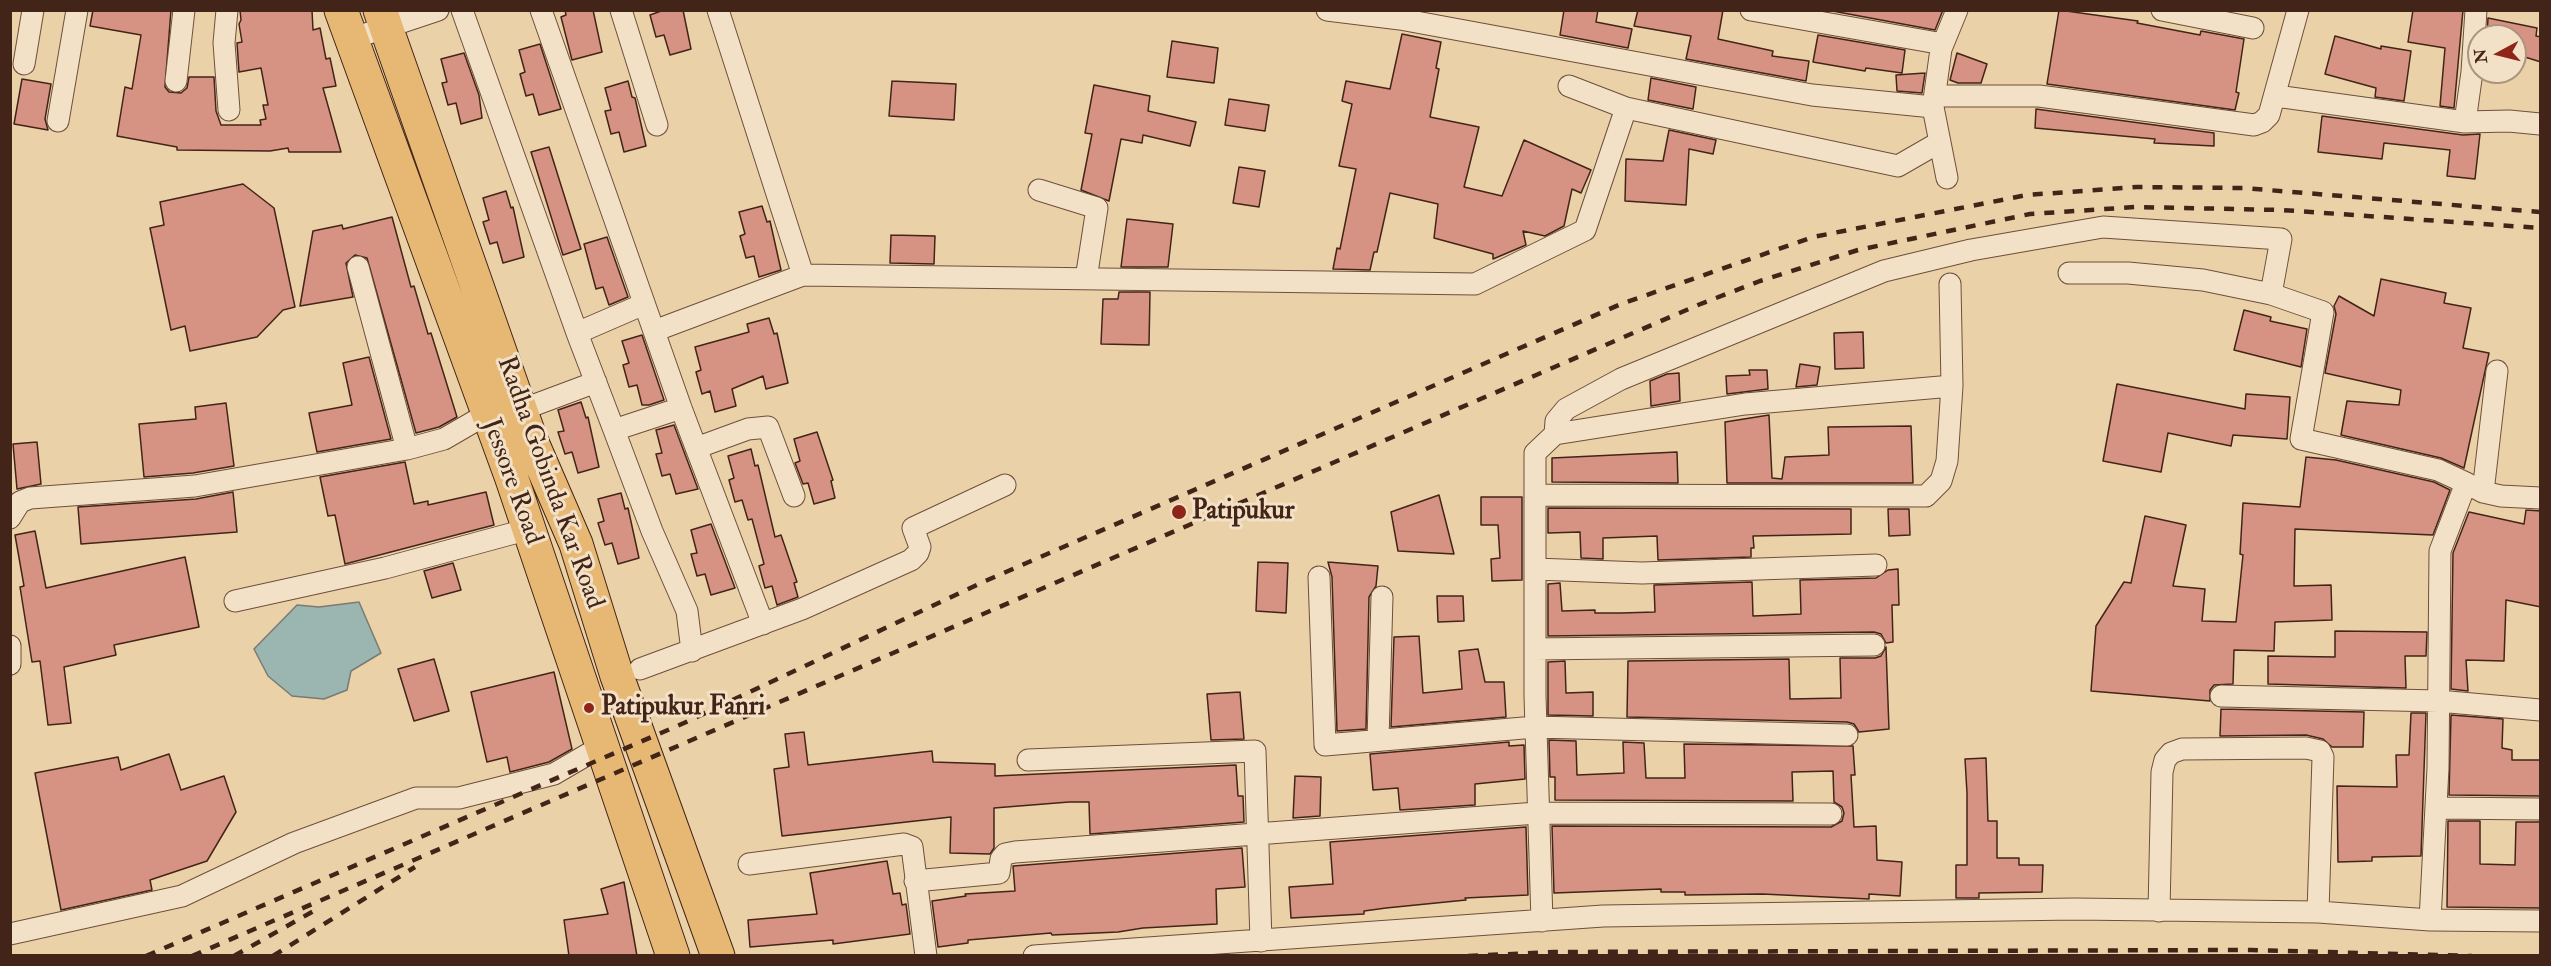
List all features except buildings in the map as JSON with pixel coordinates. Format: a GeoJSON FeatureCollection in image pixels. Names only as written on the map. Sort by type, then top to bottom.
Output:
{"type":"FeatureCollection","features":[{"type":"Feature","properties":{"kind":"main road","name":"Radha Gobinda Kar Road"},"geometry":{"type":"LineString","coordinates":[[383,19],[525,423],[576,544],[617,676],[718,956]]}},
{"type":"Feature","properties":{"kind":"main road","name":"Jessore Road"},"geometry":{"type":"LineString","coordinates":[[346,25],[529,529],[673,956]]}},
{"type":"Feature","properties":{"kind":"main road"},"geometry":{"type":"LineString","coordinates":[[500,447],[525,423]]}},
{"type":"Feature","properties":{"kind":"street"},"geometry":{"type":"LineString","coordinates":[[24,64],[33,10]]}},
{"type":"Feature","properties":{"kind":"street"},"geometry":{"type":"LineString","coordinates":[[58,121],[77,10]]}},
{"type":"Feature","properties":{"kind":"street"},"geometry":{"type":"LineString","coordinates":[[176,81],[184,10]]}},
{"type":"Feature","properties":{"kind":"street"},"geometry":{"type":"LineString","coordinates":[[227,10],[224,43],[229,110]]}},
{"type":"Feature","properties":{"kind":"street"},"geometry":{"type":"LineString","coordinates":[[462,10],[596,382],[652,531],[687,612],[692,651]]}},
{"type":"Feature","properties":{"kind":"street"},"geometry":{"type":"LineString","coordinates":[[541,10],[681,408],[763,624]]}},
{"type":"Feature","properties":{"kind":"street"},"geometry":{"type":"LineString","coordinates":[[621,10],[657,125]]}},
{"type":"Feature","properties":{"kind":"street"},"geometry":{"type":"LineString","coordinates":[[718,10],[803,275]]}},
{"type":"Feature","properties":{"kind":"street"},"geometry":{"type":"LineString","coordinates":[[1327,10],[1400,19],[1812,95],[1934,101],[2039,96],[2254,125],[2262,122],[2269,115],[2298,10]]}},
{"type":"Feature","properties":{"kind":"street"},"geometry":{"type":"LineString","coordinates":[[1751,10],[1943,44]]}},
{"type":"Feature","properties":{"kind":"street"},"geometry":{"type":"LineString","coordinates":[[1947,178],[1938,143],[1934,101],[1943,44],[1957,10]]}},
{"type":"Feature","properties":{"kind":"street"},"geometry":{"type":"LineString","coordinates":[[2162,10],[2253,28]]}},
{"type":"Feature","properties":{"kind":"street"},"geometry":{"type":"LineString","coordinates":[[2465,122],[2472,72],[2476,10]]}},
{"type":"Feature","properties":{"kind":"street"},"geometry":{"type":"LineString","coordinates":[[346,25],[425,12]]}},
{"type":"Feature","properties":{"kind":"street"},"geometry":{"type":"LineString","coordinates":[[1569,86],[1626,108],[1899,166],[1938,143]]}},
{"type":"Feature","properties":{"kind":"street"},"geometry":{"type":"LineString","coordinates":[[2276,96],[2465,122],[2509,121],[2541,124]]}},
{"type":"Feature","properties":{"kind":"street"},"geometry":{"type":"LineString","coordinates":[[654,331],[803,275],[1475,284],[1585,230],[1626,108]]}},
{"type":"Feature","properties":{"kind":"street"},"geometry":{"type":"LineString","coordinates":[[1039,190],[1097,208],[1086,279]]}},
{"type":"Feature","properties":{"kind":"street"},"geometry":{"type":"LineString","coordinates":[[1555,434],[1556,421],[1566,409],[1621,379],[1884,271],[1971,250],[2103,227],[2281,239],[2271,294]]}},
{"type":"Feature","properties":{"kind":"street"},"geometry":{"type":"LineString","coordinates":[[358,267],[407,449]]}},
{"type":"Feature","properties":{"kind":"street"},"geometry":{"type":"LineString","coordinates":[[2069,273],[2128,273],[2202,280],[2271,294],[2323,312],[2301,438],[2438,470],[2474,487],[2541,498]]}},
{"type":"Feature","properties":{"kind":"street"},"geometry":{"type":"LineString","coordinates":[[1535,495],[1926,496],[1941,481],[1947,461],[1952,386],[1950,284]]}},
{"type":"Feature","properties":{"kind":"street"},"geometry":{"type":"LineString","coordinates":[[578,333],[644,304]]}},
{"type":"Feature","properties":{"kind":"street"},"geometry":{"type":"LineString","coordinates":[[2430,920],[2436,808],[2440,551],[2474,487],[2497,371]]}},
{"type":"Feature","properties":{"kind":"street"},"geometry":{"type":"LineString","coordinates":[[525,423],[596,382]]}},
{"type":"Feature","properties":{"kind":"street"},"geometry":{"type":"LineString","coordinates":[[1542,921],[1535,728],[1535,453],[1555,434],[1745,404],[1952,386]]}},
{"type":"Feature","properties":{"kind":"street"},"geometry":{"type":"LineString","coordinates":[[614,430],[681,408]]}},
{"type":"Feature","properties":{"kind":"street"},"geometry":{"type":"LineString","coordinates":[[10,519],[20,502],[30,498],[195,486],[407,449],[444,439],[487,414]]}},
{"type":"Feature","properties":{"kind":"street"},"geometry":{"type":"LineString","coordinates":[[696,448],[748,429],[768,427],[794,496]]}},
{"type":"Feature","properties":{"kind":"street"},"geometry":{"type":"LineString","coordinates":[[640,669],[763,624],[911,560],[920,547],[913,528],[1005,485]]}},
{"type":"Feature","properties":{"kind":"street"},"geometry":{"type":"LineString","coordinates":[[236,601],[385,568],[529,529]]}},
{"type":"Feature","properties":{"kind":"street"},"geometry":{"type":"LineString","coordinates":[[1535,569],[1642,573],[1876,565]]}},
{"type":"Feature","properties":{"kind":"street"},"geometry":{"type":"LineString","coordinates":[[1319,577],[1325,745],[1535,728],[1847,735]]}},
{"type":"Feature","properties":{"kind":"street"},"geometry":{"type":"LineString","coordinates":[[1378,740],[1382,597]]}},
{"type":"Feature","properties":{"kind":"street"},"geometry":{"type":"LineString","coordinates":[[1535,649],[1874,645]]}},
{"type":"Feature","properties":{"kind":"street"},"geometry":{"type":"LineString","coordinates":[[10,646],[10,664]]}},
{"type":"Feature","properties":{"kind":"street"},"geometry":{"type":"LineString","coordinates":[[2221,696],[2438,701],[2541,710]]}},
{"type":"Feature","properties":{"kind":"street"},"geometry":{"type":"LineString","coordinates":[[10,934],[182,896],[294,843],[416,798],[459,798],[554,774],[602,746]]}},
{"type":"Feature","properties":{"kind":"street"},"geometry":{"type":"LineString","coordinates":[[2159,910],[2162,772],[2165,760],[2170,753],[2182,749],[2306,748],[2320,750],[2323,757],[2318,912]]}},
{"type":"Feature","properties":{"kind":"street"},"geometry":{"type":"LineString","coordinates":[[1028,760],[1255,751],[1261,941]]}},
{"type":"Feature","properties":{"kind":"street"},"geometry":{"type":"LineString","coordinates":[[2436,808],[2541,809]]}},
{"type":"Feature","properties":{"kind":"street"},"geometry":{"type":"LineString","coordinates":[[915,881],[999,873],[1001,859],[1005,854],[1537,813],[1831,814]]}},
{"type":"Feature","properties":{"kind":"street"},"geometry":{"type":"LineString","coordinates":[[749,864],[904,844],[912,847],[926,956]]}},
{"type":"Feature","properties":{"kind":"street"},"geometry":{"type":"LineString","coordinates":[[1034,956],[1603,916],[1896,911],[2159,910],[2318,912],[2430,920],[2541,921]]}},
{"type":"Feature","properties":{"kind":"water"},"geometry":{"type":"Polygon","coordinates":[[[359,602],[381,653],[351,671],[347,690],[324,699],[292,696],[268,676],[254,649],[297,605],[319,607],[359,602]]]}},
{"type":"Feature","properties":{"kind":"railway"},"geometry":{"type":"LineString","coordinates":[[146,956],[684,723],[983,582],[1621,304],[1813,237],[2027,195],[2137,187],[2243,188],[2540,212]]}},
{"type":"Feature","properties":{"kind":"railway"},"geometry":{"type":"LineString","coordinates":[[192,956],[1698,305],[1760,281],[1858,250],[2030,214],[2135,207],[2282,210],[2540,228]]}},
{"type":"Feature","properties":{"kind":"railway"},"geometry":{"type":"LineString","coordinates":[[273,956],[415,867]]}},
{"type":"Feature","properties":{"kind":"railway"},"geometry":{"type":"LineString","coordinates":[[234,956],[319,908]]}},
{"type":"Feature","properties":{"kind":"railway"},"geometry":{"type":"LineString","coordinates":[[1468,956],[1554,952],[2251,950],[2472,956]]}},
{"type":"Feature","properties":{"kind":"place","name":"Patipukur"},"geometry":{"type":"Point","coordinates":[1179,512]}},
{"type":"Feature","properties":{"kind":"place","name":"Patipukur Fanri"},"geometry":{"type":"Point","coordinates":[589,708]}}]}
